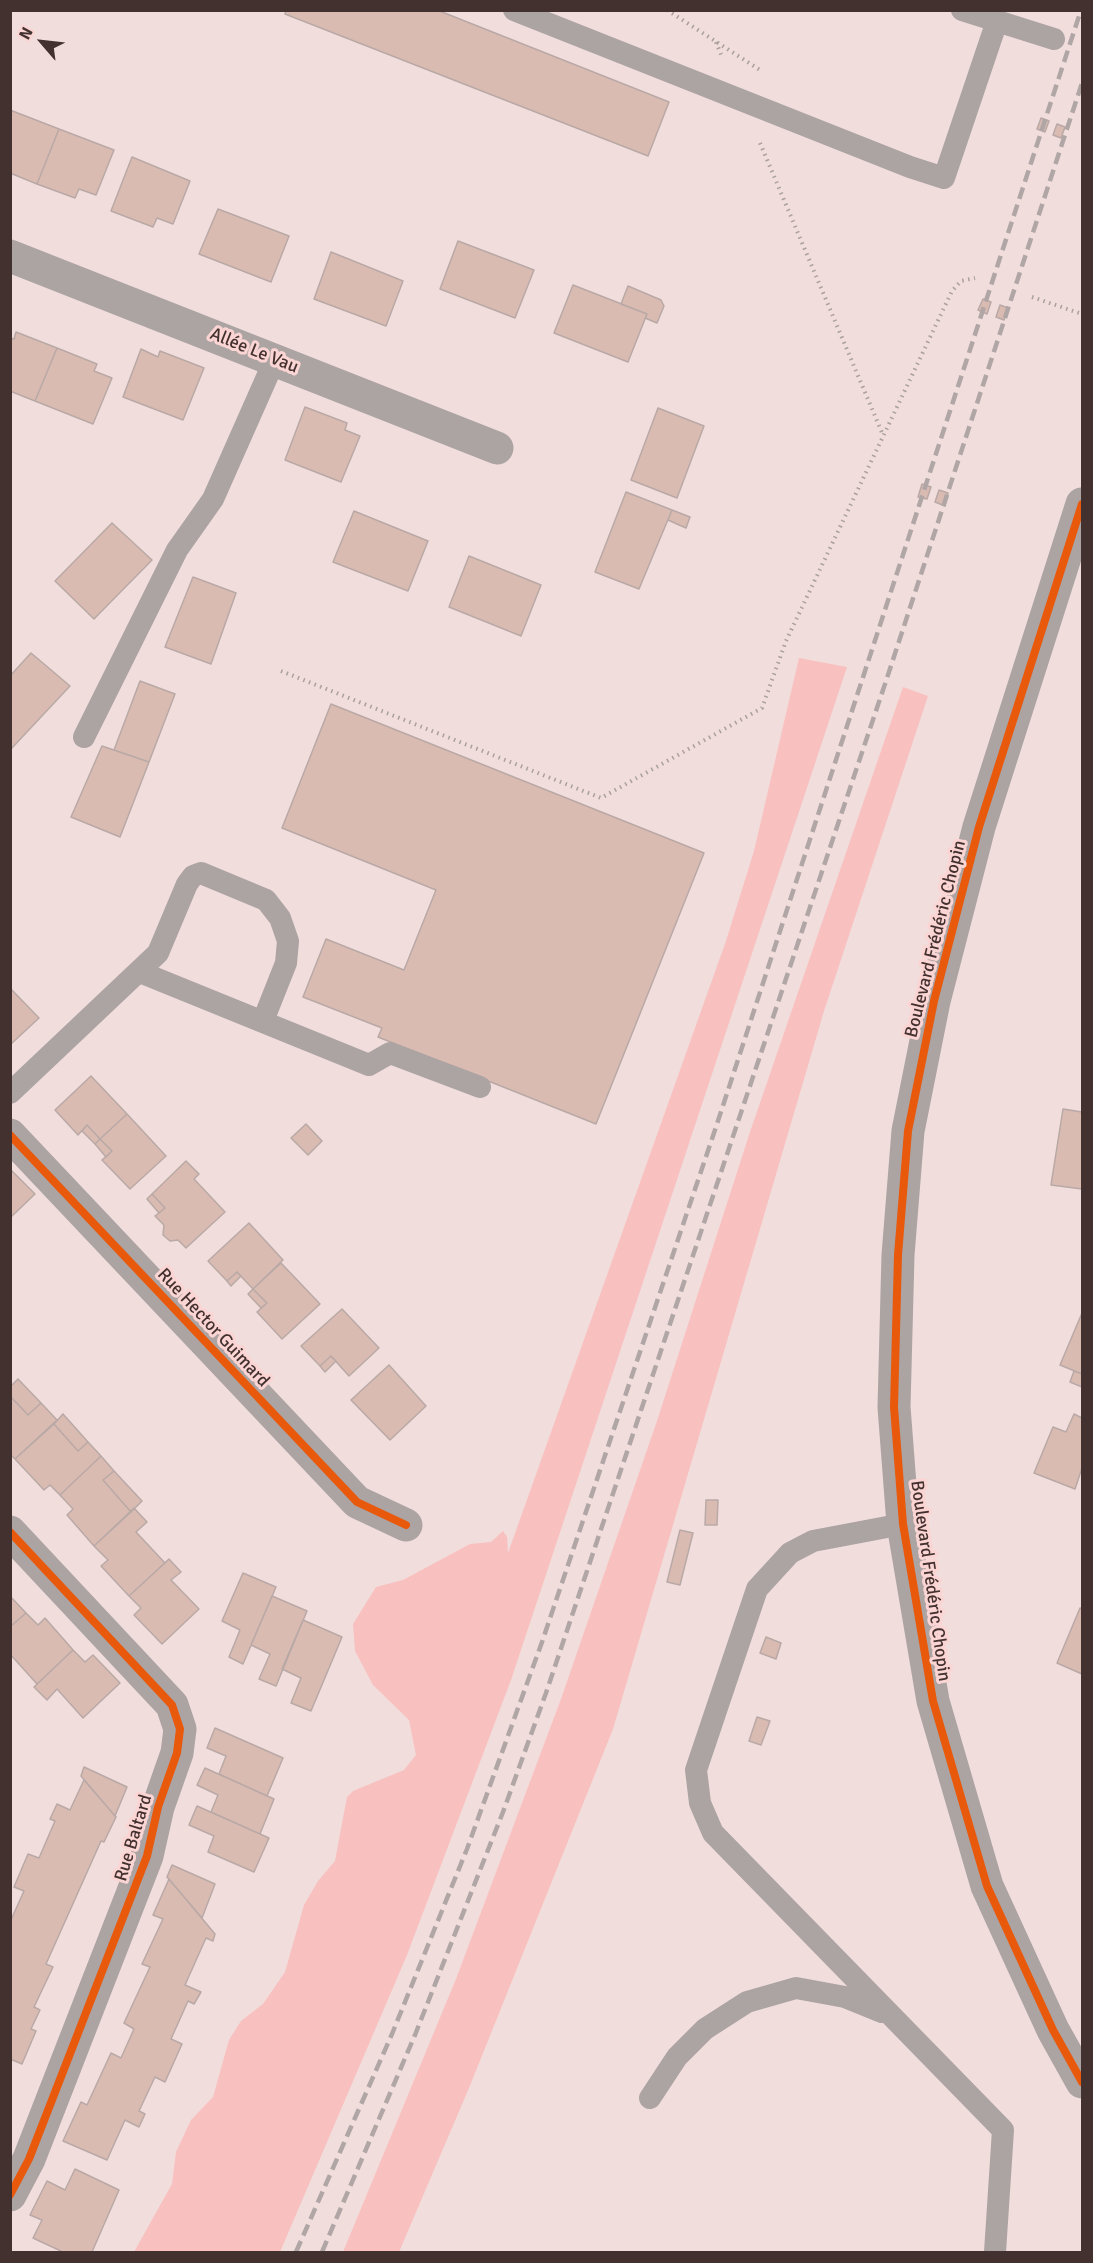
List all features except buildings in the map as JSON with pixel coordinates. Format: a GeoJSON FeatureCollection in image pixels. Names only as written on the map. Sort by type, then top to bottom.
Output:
{"type":"FeatureCollection","features":[{"type":"Feature","properties":{"kind":"street","name":"Allée Le Vau"},"geometry":{"type":"LineString","coordinates":[[10,256],[497,448]]}},
{"type":"Feature","properties":{"kind":"street","name":"Boulevard Frédéric Chopin"},"geometry":{"type":"LineString","coordinates":[[1083,504],[979,827],[934,1001],[908,1131],[898,1255],[894,1407],[903,1524],[933,1701],[987,1886],[1053,2030],[1083,2082]]}},
{"type":"Feature","properties":{"kind":"street","name":"Rue Hector Guimard"},"geometry":{"type":"LineString","coordinates":[[10,1135],[357,1502],[406,1525]]}},
{"type":"Feature","properties":{"kind":"street","name":"Rue Baltard"},"geometry":{"type":"LineString","coordinates":[[10,1532],[172,1705],[180,1729],[177,1753],[158,1807],[147,1856],[29,2159],[10,2195]]}},
{"type":"Feature","properties":{"kind":"lane"},"geometry":{"type":"LineString","coordinates":[[514,10],[926,174],[944,178],[997,21]]}},
{"type":"Feature","properties":{"kind":"lane"},"geometry":{"type":"LineString","coordinates":[[962,10],[1054,39]]}},
{"type":"Feature","properties":{"kind":"lane"},"geometry":{"type":"LineString","coordinates":[[84,737],[177,550],[213,499],[274,359]]}},
{"type":"Feature","properties":{"kind":"lane"},"geometry":{"type":"LineString","coordinates":[[10,1094],[158,953],[187,884],[193,876],[201,873],[266,900],[280,918],[288,941],[286,963],[263,1021]]}},
{"type":"Feature","properties":{"kind":"lane"},"geometry":{"type":"LineString","coordinates":[[140,972],[369,1065],[390,1053],[480,1088]]}},
{"type":"Feature","properties":{"kind":"lane"},"geometry":{"type":"LineString","coordinates":[[903,1524],[813,1541],[790,1553],[757,1589],[696,1770],[700,1803],[713,1833],[1003,2130],[995,2253]]}},
{"type":"Feature","properties":{"kind":"lane"},"geometry":{"type":"LineString","coordinates":[[650,2098],[677,2057],[705,2029],[747,2002],[796,1988],[845,1997],[891,2016]]}},
{"type":"Feature","properties":{"kind":"path"},"geometry":{"type":"LineString","coordinates":[[716,42],[883,436]]}},
{"type":"Feature","properties":{"kind":"path"},"geometry":{"type":"LineString","coordinates":[[281,671],[601,798],[762,708],[786,641],[952,291],[961,281],[975,278]]}},
{"type":"Feature","properties":{"kind":"path"},"geometry":{"type":"LineString","coordinates":[[1032,297],[1083,314]]}},
{"type":"Feature","properties":{"kind":"shaded area"},"geometry":{"type":"Polygon","coordinates":[[[799,658],[847,667],[511,1680],[407,1955],[280,2252],[134,2252],[172,2184],[176,2152],[191,2120],[213,2097],[229,2040],[241,2021],[263,2004],[285,1972],[304,1905],[318,1881],[335,1861],[347,1797],[353,1791],[404,1770],[416,1755],[409,1720],[373,1685],[355,1651],[353,1624],[376,1587],[403,1580],[470,1544],[491,1542],[503,1531],[507,1537],[508,1553],[726,941],[754,851],[799,658]]]}},
{"type":"Feature","properties":{"kind":"shaded area"},"geometry":{"type":"Polygon","coordinates":[[[903,687],[928,696],[824,1011],[613,1729],[469,2088],[399,2252],[343,2252],[456,1979],[561,1699],[657,1421],[749,1135],[903,687]]]}},
{"type":"Feature","properties":{"kind":"railway"},"geometry":{"type":"LineString","coordinates":[[296,2252],[392,2034],[467,1849],[542,1642],[716,1127],[1081,10]]}},
{"type":"Feature","properties":{"kind":"railway"},"geometry":{"type":"LineString","coordinates":[[322,2252],[415,2035],[503,1812],[546,1693],[886,681],[1082,83]]}},
{"type":"Feature","properties":{"kind":"cycle path"},"geometry":{"type":"LineString","coordinates":[[1082,504],[979,827],[934,1001],[908,1131],[898,1255],[894,1407],[903,1524],[933,1701],[987,1886],[1053,2030],[1082,2082]]}},
{"type":"Feature","properties":{"kind":"cycle path"},"geometry":{"type":"LineString","coordinates":[[10,1135],[357,1502],[406,1525]]}},
{"type":"Feature","properties":{"kind":"cycle path"},"geometry":{"type":"LineString","coordinates":[[10,1532],[172,1705],[180,1729],[177,1753],[158,1807],[147,1856],[29,2159],[10,2195]]}}]}
